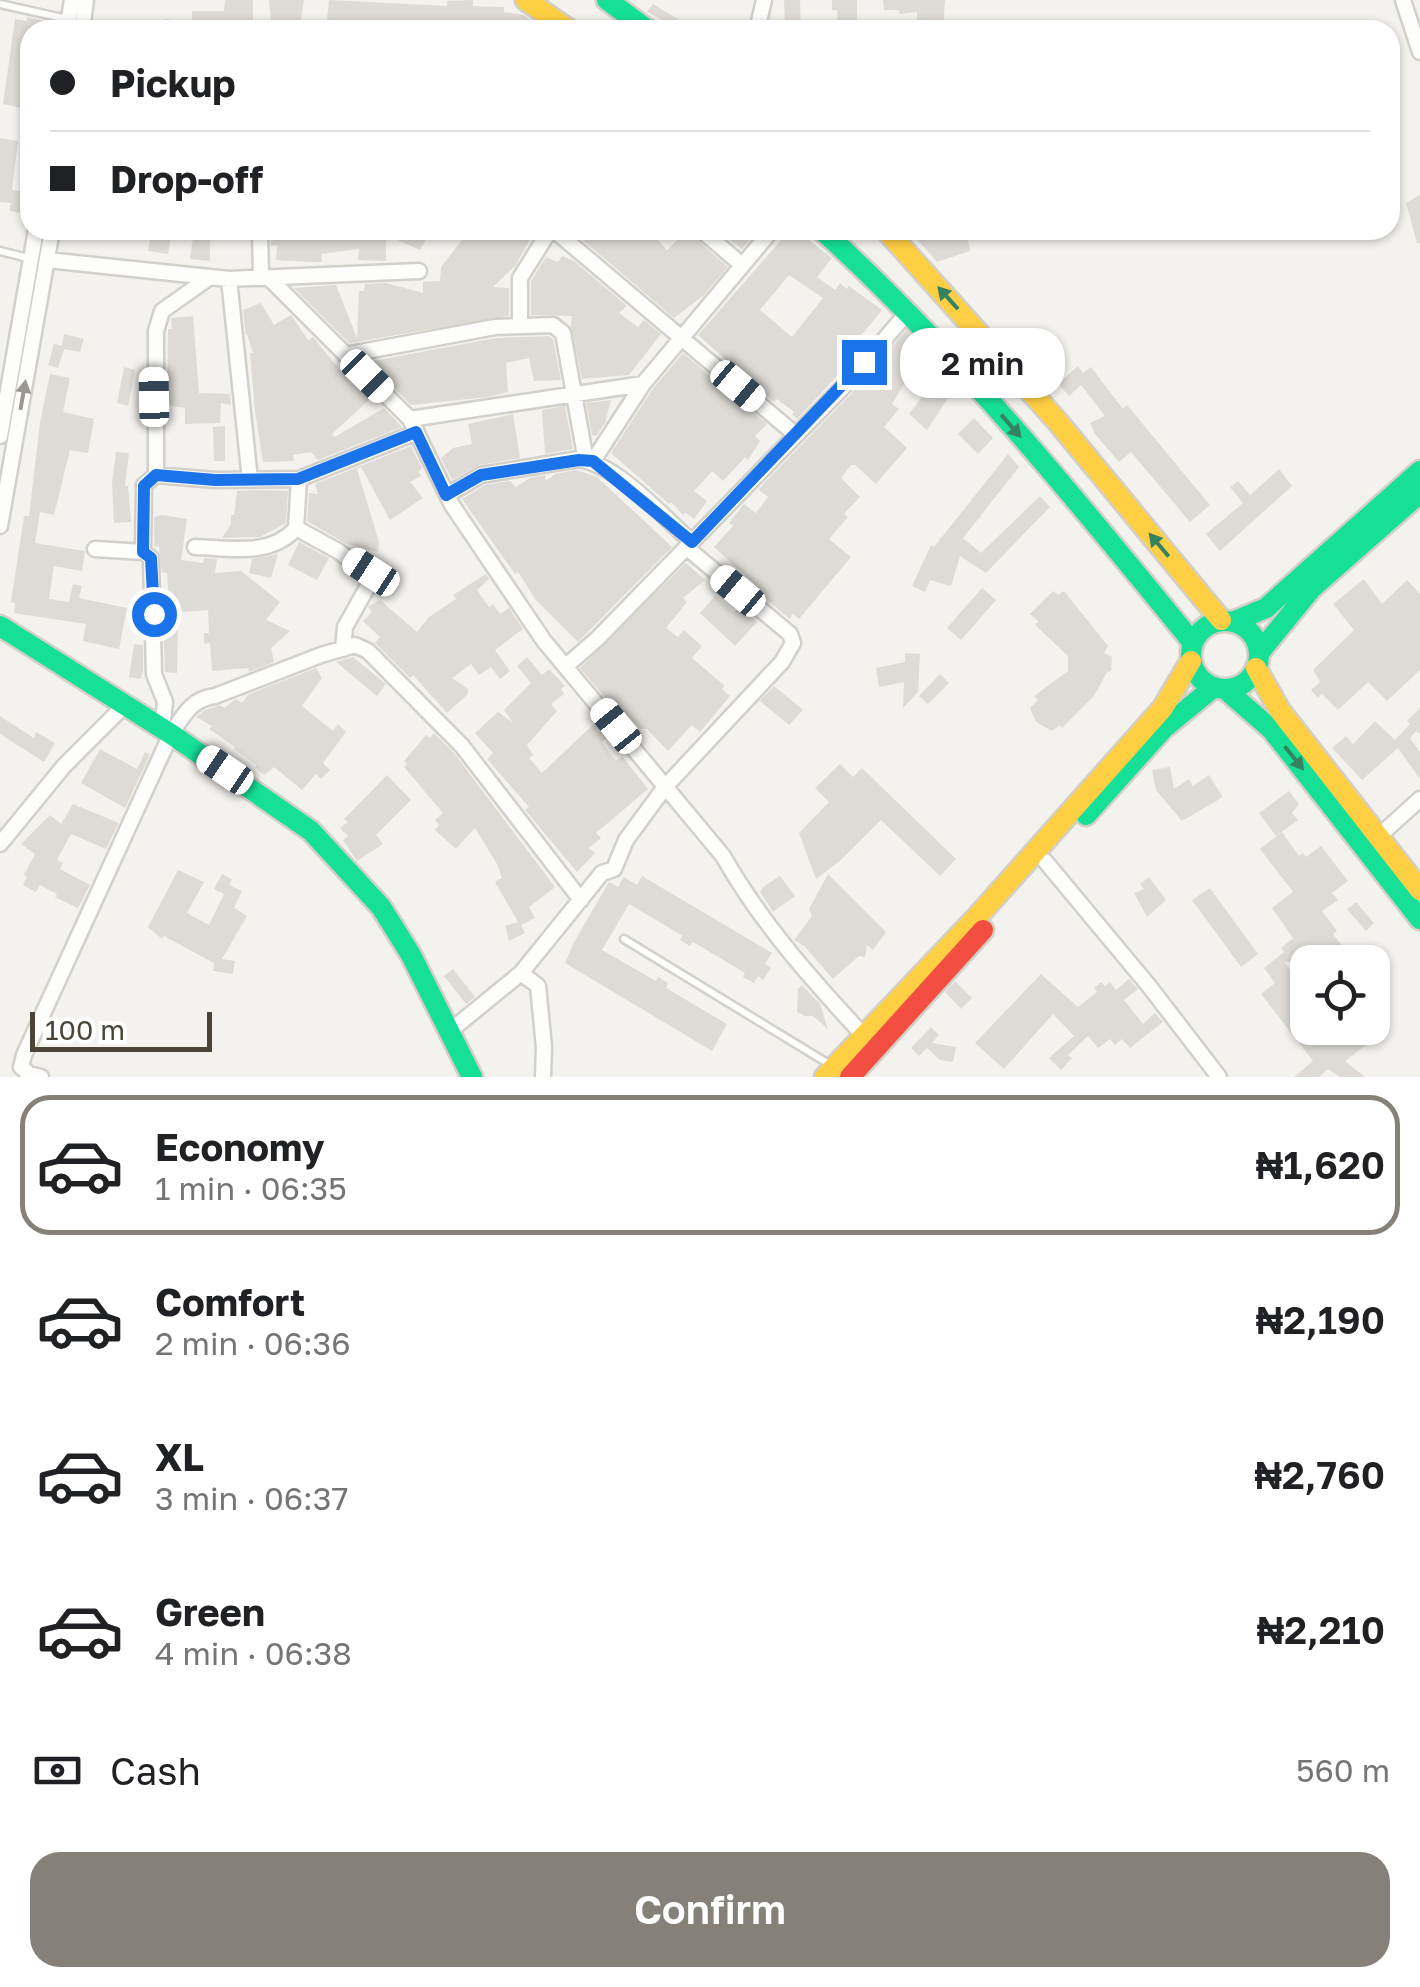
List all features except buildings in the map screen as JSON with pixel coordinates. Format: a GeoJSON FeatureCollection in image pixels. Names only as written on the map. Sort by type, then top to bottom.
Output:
{"type":"FeatureCollection","features":[{"type":"Feature","properties":{"kind":"street"},"geometry":{"type":"LineString","coordinates":[[526,0],[555,20]]}},
{"type":"Feature","properties":{"kind":"street"},"geometry":{"type":"LineString","coordinates":[[1402,0],[1420,52]]}},
{"type":"Feature","properties":{"kind":"street"},"geometry":{"type":"LineString","coordinates":[[614,2],[636,20]]}},
{"type":"Feature","properties":{"kind":"street"},"geometry":{"type":"LineString","coordinates":[[0,526],[39,259],[37,240]]}},
{"type":"Feature","properties":{"kind":"street"},"geometry":{"type":"LineString","coordinates":[[0,436],[39,259],[48,240]]}},
{"type":"Feature","properties":{"kind":"street"},"geometry":{"type":"LineString","coordinates":[[261,240],[265,277],[413,426],[446,495],[544,641],[723,856],[740,886],[787,949],[864,1036]]}},
{"type":"Feature","properties":{"kind":"street"},"geometry":{"type":"LineString","coordinates":[[520,326],[520,278],[545,240]]}},
{"type":"Feature","properties":{"kind":"street"},"geometry":{"type":"LineString","coordinates":[[564,240],[796,436]]}},
{"type":"Feature","properties":{"kind":"street"},"geometry":{"type":"LineString","coordinates":[[713,240],[742,265]]}},
{"type":"Feature","properties":{"kind":"street"},"geometry":{"type":"LineString","coordinates":[[446,495],[481,475],[590,461],[643,384],[763,240]]}},
{"type":"Feature","properties":{"kind":"street"},"geometry":{"type":"LineString","coordinates":[[832,240],[908,312],[1078,504],[1192,652],[1199,677],[1220,688],[1272,730],[1420,919]]}},
{"type":"Feature","properties":{"kind":"street"},"geometry":{"type":"LineString","coordinates":[[895,240],[1228,621],[1252,633],[1258,661],[1280,711],[1420,890]]}},
{"type":"Feature","properties":{"kind":"street"},"geometry":{"type":"LineString","coordinates":[[39,259],[229,279],[418,272]]}},
{"type":"Feature","properties":{"kind":"street"},"geometry":{"type":"LineString","coordinates":[[156,475],[156,331],[162,311],[210,277]]}},
{"type":"Feature","properties":{"kind":"street"},"geometry":{"type":"LineString","coordinates":[[229,279],[250,480]]}},
{"type":"Feature","properties":{"kind":"street"},"geometry":{"type":"LineString","coordinates":[[566,666],[796,436],[908,312]]}},
{"type":"Feature","properties":{"kind":"street"},"geometry":{"type":"LineString","coordinates":[[345,355],[495,327],[553,325],[563,333],[573,395],[590,461],[790,634],[793,643],[782,662],[666,787],[626,840],[614,869],[602,873],[521,973],[450,1032]]}},
{"type":"Feature","properties":{"kind":"street"},"geometry":{"type":"LineString","coordinates":[[143,552],[144,486],[156,475],[298,479],[413,426],[643,384]]}},
{"type":"Feature","properties":{"kind":"street"},"geometry":{"type":"LineString","coordinates":[[836,1074],[864,1036],[978,916],[1163,708],[1199,632],[1266,608],[1420,471]]}},
{"type":"Feature","properties":{"kind":"street"},"geometry":{"type":"LineString","coordinates":[[196,547],[262,549],[284,542],[296,528],[298,479]]}},
{"type":"Feature","properties":{"kind":"street"},"geometry":{"type":"LineString","coordinates":[[836,1074],[1044,861],[1164,728],[1220,688],[1240,685],[1258,661],[1273,630],[1296,604],[1420,493]]}},
{"type":"Feature","properties":{"kind":"street"},"geometry":{"type":"LineString","coordinates":[[296,528],[374,577],[345,627],[343,649]]}},
{"type":"Feature","properties":{"kind":"street"},"geometry":{"type":"LineString","coordinates":[[95,549],[143,552],[151,558],[154,674],[165,702],[166,731]]}},
{"type":"Feature","properties":{"kind":"street"},"geometry":{"type":"LineString","coordinates":[[0,626],[126,704],[311,831],[381,907],[450,1032],[468,1076]]}},
{"type":"Feature","properties":{"kind":"street"},"geometry":{"type":"LineString","coordinates":[[40,1077],[20,1067],[24,1055],[166,731],[192,703],[343,649],[355,646],[368,651],[462,746],[580,900]]}},
{"type":"Feature","properties":{"kind":"street"},"geometry":{"type":"LineString","coordinates":[[0,844],[64,766],[126,704]]}},
{"type":"Feature","properties":{"kind":"street"},"geometry":{"type":"LineString","coordinates":[[1380,836],[1420,799]]}},
{"type":"Feature","properties":{"kind":"street"},"geometry":{"type":"LineString","coordinates":[[1044,861],[1219,1077]]}},
{"type":"Feature","properties":{"kind":"street"},"geometry":{"type":"LineString","coordinates":[[521,973],[538,986],[543,1077]]}},
{"type":"Feature","properties":{"kind":"lane"},"geometry":{"type":"LineString","coordinates":[[0,4],[52,20]]}},
{"type":"Feature","properties":{"kind":"lane"},"geometry":{"type":"LineString","coordinates":[[0,251],[39,259]]}},
{"type":"Feature","properties":{"kind":"lane"},"geometry":{"type":"LineString","coordinates":[[624,939],[836,1074]]}},
{"type":"Feature","properties":{"kind":"traffic: fast"},"geometry":{"type":"LineString","coordinates":[[607,0],[634,20]]}},
{"type":"Feature","properties":{"kind":"traffic: fast"},"geometry":{"type":"LineString","coordinates":[[833,240],[969,378],[1061,482],[1193,643]]}},
{"type":"Feature","properties":{"kind":"traffic: fast"},"geometry":{"type":"LineString","coordinates":[[1235,621],[1266,608],[1420,471]]}},
{"type":"Feature","properties":{"kind":"traffic: fast"},"geometry":{"type":"LineString","coordinates":[[1259,653],[1312,588],[1420,493]]}},
{"type":"Feature","properties":{"kind":"traffic: fast"},"geometry":{"type":"LineString","coordinates":[[1225,621],[1238,623],[1249,631],[1257,642],[1259,655],[1257,668],[1249,679],[1238,687],[1225,689],[1212,687],[1201,679],[1193,668],[1191,655],[1193,642],[1201,631],[1212,623],[1225,621]]}},
{"type":"Feature","properties":{"kind":"traffic: fast"},"geometry":{"type":"LineString","coordinates":[[0,626],[171,734],[311,831],[381,907],[411,955],[472,1077]]}},
{"type":"Feature","properties":{"kind":"traffic: fast"},"geometry":{"type":"LineString","coordinates":[[1086,815],[1164,728],[1214,687]]}},
{"type":"Feature","properties":{"kind":"traffic: fast"},"geometry":{"type":"LineString","coordinates":[[1225,689],[1272,730],[1420,919]]}},
{"type":"Feature","properties":{"kind":"traffic: slow"},"geometry":{"type":"LineString","coordinates":[[526,0],[555,20]]}},
{"type":"Feature","properties":{"kind":"traffic: slow"},"geometry":{"type":"LineString","coordinates":[[895,240],[1057,421],[1221,620]]}},
{"type":"Feature","properties":{"kind":"traffic: slow"},"geometry":{"type":"LineString","coordinates":[[825,1077],[978,916],[1163,708],[1191,661]]}},
{"type":"Feature","properties":{"kind":"traffic: slow"},"geometry":{"type":"LineString","coordinates":[[1256,668],[1280,711],[1420,890]]}},
{"type":"Feature","properties":{"kind":"traffic: jam"},"geometry":{"type":"LineString","coordinates":[[850,1077],[983,930]]}},
{"type":"Feature","properties":{"kind":"route"},"geometry":{"type":"LineString","coordinates":[[154,614],[151,558],[143,552],[144,486],[148,478],[156,475],[215,480],[298,479],[416,432],[446,495],[481,475],[593,461],[692,542],[864,362]]}}]}
